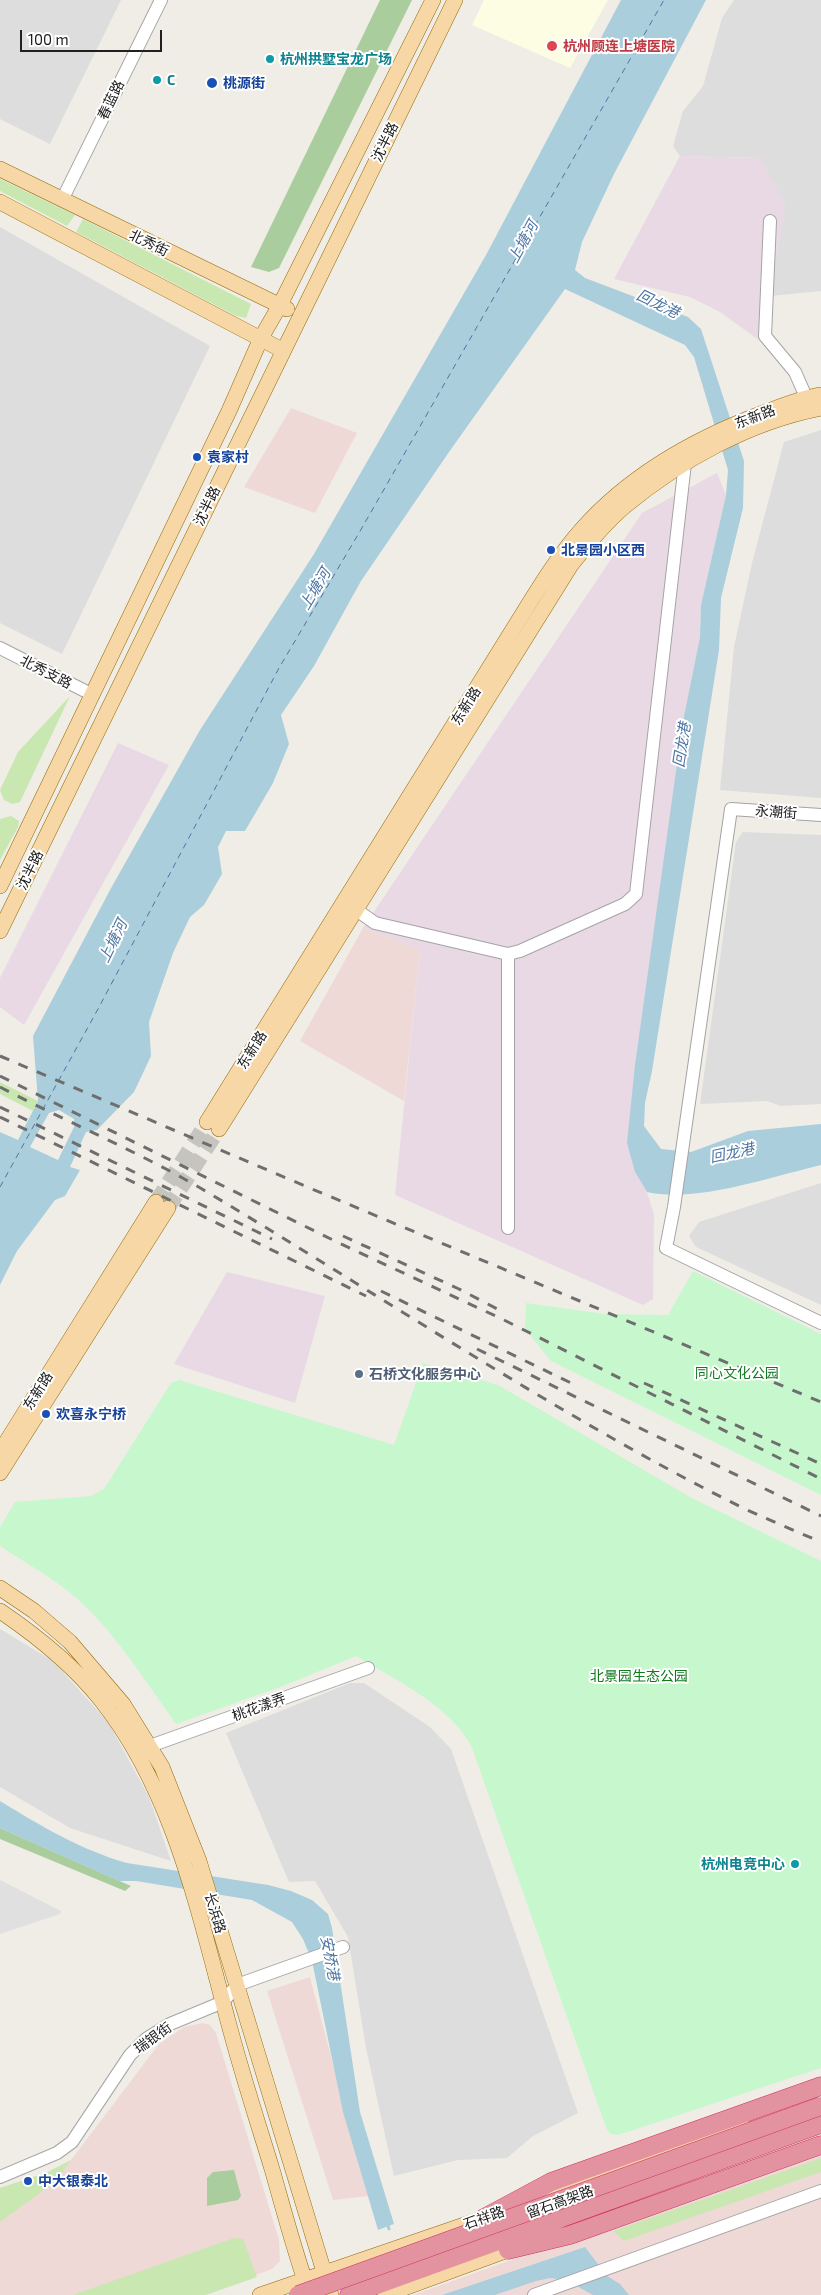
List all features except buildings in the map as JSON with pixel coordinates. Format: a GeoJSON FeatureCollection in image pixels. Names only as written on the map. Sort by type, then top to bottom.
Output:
{"type":"FeatureCollection","features":[{"type":"Feature","properties":{"kind":"highway"},"geometry":{"type":"LineString","coordinates":[[482,2219],[551,2182],[821,2086]]}},
{"type":"Feature","properties":{"kind":"highway","name":"留石高架路"},"geometry":{"type":"LineString","coordinates":[[301,2287],[821,2106]]}},
{"type":"Feature","properties":{"kind":"highway","name":"留石高架路"},"geometry":{"type":"LineString","coordinates":[[349,2295],[821,2124]]}},
{"type":"Feature","properties":{"kind":"highway"},"geometry":{"type":"LineString","coordinates":[[508,2250],[570,2234],[821,2145]]}},
{"type":"Feature","properties":{"kind":"main road","name":"沈半路"},"geometry":{"type":"LineString","coordinates":[[0,886],[230,411],[261,338],[280,305],[433,0]]}},
{"type":"Feature","properties":{"kind":"main road","name":"沈半路"},"geometry":{"type":"LineString","coordinates":[[0,931],[282,350],[455,0]]}},
{"type":"Feature","properties":{"kind":"main road","name":"北秀街"},"geometry":{"type":"LineString","coordinates":[[0,169],[300,315]]}},
{"type":"Feature","properties":{"kind":"main road"},"geometry":{"type":"LineString","coordinates":[[0,202],[282,350]]}},
{"type":"Feature","properties":{"kind":"main road","name":"东新路"},"geometry":{"type":"LineString","coordinates":[[213,1126],[350,905],[551,569],[580,530],[599,510],[675,453],[713,440],[806,397],[821,395]]}},
{"type":"Feature","properties":{"kind":"main road","name":"东新路"},"geometry":{"type":"LineString","coordinates":[[740,428],[821,408]]}},
{"type":"Feature","properties":{"kind":"main road","name":"东新路"},"geometry":{"type":"LineString","coordinates":[[350,905],[571,565],[624,506],[685,463],[713,440]]}},
{"type":"Feature","properties":{"kind":"main road","name":"东新路"},"geometry":{"type":"LineString","coordinates":[[0,1452],[162,1205],[0,1473]]}},
{"type":"Feature","properties":{"kind":"main road","name":"长浜路"},"geometry":{"type":"LineString","coordinates":[[0,1588],[34,1611],[70,1642],[124,1704],[162,1768],[192,1840],[330,2295]]}},
{"type":"Feature","properties":{"kind":"main road","name":"长浜路"},"geometry":{"type":"LineString","coordinates":[[0,1611],[25,1628],[66,1663],[101,1700],[126,1735],[150,1778],[178,1846],[207,1942],[301,2287],[310,2295]]}},
{"type":"Feature","properties":{"kind":"main road","name":"石祥路"},"geometry":{"type":"LineString","coordinates":[[260,2295],[301,2287],[322,2272],[482,2219],[821,2098]]}},
{"type":"Feature","properties":{"kind":"main road"},"geometry":{"type":"LineString","coordinates":[[385,2295],[821,2136]]}},
{"type":"Feature","properties":{"kind":"street","name":"春蓝路"},"geometry":{"type":"LineString","coordinates":[[62,200],[161,0]]}},
{"type":"Feature","properties":{"kind":"street"},"geometry":{"type":"LineString","coordinates":[[770,221],[765,336],[795,372],[806,397]]}},
{"type":"Feature","properties":{"kind":"street"},"geometry":{"type":"LineString","coordinates":[[350,905],[376,923],[508,954],[520,951],[625,904],[636,894],[685,463]]}},
{"type":"Feature","properties":{"kind":"street","name":"北秀支路"},"geometry":{"type":"LineString","coordinates":[[0,648],[93,695]]}},
{"type":"Feature","properties":{"kind":"street","name":"永潮街"},"geometry":{"type":"LineString","coordinates":[[821,815],[731,809],[684,1141],[666,1248],[821,1323]]}},
{"type":"Feature","properties":{"kind":"street"},"geometry":{"type":"LineString","coordinates":[[508,954],[508,1228]]}},
{"type":"Feature","properties":{"kind":"street","name":"桃花漾弄"},"geometry":{"type":"LineString","coordinates":[[150,1746],[368,1668]]}},
{"type":"Feature","properties":{"kind":"street"},"geometry":{"type":"LineString","coordinates":[[237,1985],[343,1947]]}},
{"type":"Feature","properties":{"kind":"street","name":"瑞银街"},"geometry":{"type":"LineString","coordinates":[[0,2177],[57,2153],[72,2142],[130,2054],[146,2039],[170,2024],[223,2002],[237,1985]]}},
{"type":"Feature","properties":{"kind":"street"},"geometry":{"type":"LineString","coordinates":[[534,2295],[821,2191]]}},
{"type":"Feature","properties":{"kind":"shaded area"},"geometry":{"type":"Polygon","coordinates":[[[0,0],[121,0],[50,144],[0,119],[0,0]]]}},
{"type":"Feature","properties":{"kind":"shaded area","name":"杭州顾连上塘医院"},"geometry":{"type":"Polygon","coordinates":[[[484,0],[608,0],[570,68],[472,25],[484,0]]]}},
{"type":"Feature","properties":{"kind":"shaded area"},"geometry":{"type":"Polygon","coordinates":[[[734,0],[821,0],[821,291],[770,296],[760,158],[680,156],[673,146],[683,111],[703,86],[722,18],[734,0]]]}},
{"type":"Feature","properties":{"kind":"shaded area"},"geometry":{"type":"Polygon","coordinates":[[[680,156],[760,158],[786,205],[770,296],[770,329],[763,343],[720,312],[690,297],[614,279],[680,156]]]}},
{"type":"Feature","properties":{"kind":"shaded area"},"geometry":{"type":"Polygon","coordinates":[[[0,227],[210,346],[62,654],[0,623],[0,227]]]}},
{"type":"Feature","properties":{"kind":"shaded area"},"geometry":{"type":"Polygon","coordinates":[[[291,408],[357,433],[315,513],[244,487],[291,408]]]}},
{"type":"Feature","properties":{"kind":"shaded area"},"geometry":{"type":"Polygon","coordinates":[[[821,430],[821,798],[720,790],[734,647],[752,563],[784,442],[821,430]]]}},
{"type":"Feature","properties":{"kind":"shaded area"},"geometry":{"type":"Polygon","coordinates":[[[717,473],[726,495],[701,605],[700,637],[683,721],[635,1172],[647,1192],[654,1215],[653,1299],[643,1305],[395,1195],[420,949],[363,928],[642,513],[717,473]]]}},
{"type":"Feature","properties":{"kind":"shaded area"},"geometry":{"type":"Polygon","coordinates":[[[118,743],[169,765],[24,1025],[0,1007],[0,978],[118,743]]]}},
{"type":"Feature","properties":{"kind":"shaded area"},"geometry":{"type":"Polygon","coordinates":[[[743,832],[821,835],[821,1104],[781,1106],[767,1101],[700,1104],[736,842],[743,832]]]}},
{"type":"Feature","properties":{"kind":"shaded area"},"geometry":{"type":"Polygon","coordinates":[[[363,928],[420,949],[404,1101],[300,1041],[363,928]]]}},
{"type":"Feature","properties":{"kind":"shaded area"},"geometry":{"type":"Polygon","coordinates":[[[821,1183],[821,1305],[696,1247],[689,1236],[699,1222],[821,1183]]]}},
{"type":"Feature","properties":{"kind":"shaded area"},"geometry":{"type":"Polygon","coordinates":[[[227,1272],[325,1296],[295,1403],[174,1364],[227,1272]]]}},
{"type":"Feature","properties":{"kind":"shaded area"},"geometry":{"type":"Polygon","coordinates":[[[0,1629],[53,1661],[108,1722],[149,1797],[171,1861],[70,1828],[0,1787],[0,1629]]]}},
{"type":"Feature","properties":{"kind":"shaded area"},"geometry":{"type":"Polygon","coordinates":[[[350,1683],[364,1683],[430,1727],[451,1749],[578,2113],[533,2136],[507,2158],[458,2160],[394,2176],[366,2048],[348,1937],[315,1881],[289,1882],[226,1733],[350,1683]]]}},
{"type":"Feature","properties":{"kind":"shaded area"},"geometry":{"type":"Polygon","coordinates":[[[0,1880],[61,1911],[60,1914],[0,1934],[0,1880]]]}},
{"type":"Feature","properties":{"kind":"shaded area"},"geometry":{"type":"Polygon","coordinates":[[[310,1977],[368,2196],[333,2200],[267,1991],[310,1977]]]}},
{"type":"Feature","properties":{"kind":"shaded area"},"geometry":{"type":"Polygon","coordinates":[[[203,2023],[210,2025],[216,2033],[279,2240],[280,2261],[272,2269],[203,2295],[0,2295],[0,2188],[48,2172],[71,2160],[159,2044],[184,2027],[203,2023]]]}},
{"type":"Feature","properties":{"kind":"shaded area"},"geometry":{"type":"Polygon","coordinates":[[[821,2149],[821,2295],[413,2295],[821,2149]]]}},
{"type":"Feature","properties":{"kind":"green space"},"geometry":{"type":"Polygon","coordinates":[[[380,0],[412,0],[279,268],[269,272],[251,267],[380,0]]]}},
{"type":"Feature","properties":{"kind":"green space"},"geometry":{"type":"Polygon","coordinates":[[[0,179],[75,215],[67,226],[0,191],[0,179]]]}},
{"type":"Feature","properties":{"kind":"green space"},"geometry":{"type":"Polygon","coordinates":[[[83,219],[251,304],[246,318],[236,316],[76,232],[83,219]]]}},
{"type":"Feature","properties":{"kind":"green space"},"geometry":{"type":"Polygon","coordinates":[[[70,696],[20,802],[12,804],[4,800],[0,790],[18,752],[70,696]]]}},
{"type":"Feature","properties":{"kind":"green space"},"geometry":{"type":"Polygon","coordinates":[[[11,816],[19,821],[18,827],[0,860],[0,819],[11,816]]]}},
{"type":"Feature","properties":{"kind":"green space"},"geometry":{"type":"Polygon","coordinates":[[[0,1082],[38,1101],[33,1111],[0,1094],[0,1082]]]}},
{"type":"Feature","properties":{"kind":"green space","name":"同心文化公园"},"geometry":{"type":"Polygon","coordinates":[[[693,1271],[821,1334],[821,1495],[551,1361],[525,1329],[526,1303],[605,1314],[668,1315],[693,1271]]]}},
{"type":"Feature","properties":{"kind":"green space","name":"北景园生态公园"},"geometry":{"type":"Polygon","coordinates":[[[423,1363],[498,1385],[690,1497],[821,1561],[821,2068],[618,2135],[611,2134],[607,2130],[472,1748],[463,1733],[451,1719],[421,1695],[356,1656],[283,1686],[176,1724],[111,1634],[96,1617],[64,1588],[0,1546],[0,1527],[15,1502],[91,1496],[104,1489],[171,1383],[179,1380],[394,1445],[423,1363]]]}},
{"type":"Feature","properties":{"kind":"green space"},"geometry":{"type":"Polygon","coordinates":[[[0,1828],[131,1886],[125,1891],[0,1839],[0,1828]]]}},
{"type":"Feature","properties":{"kind":"green space"},"geometry":{"type":"Polygon","coordinates":[[[821,2158],[821,2172],[624,2241],[613,2231],[821,2158]]]}},
{"type":"Feature","properties":{"kind":"green space"},"geometry":{"type":"Polygon","coordinates":[[[71,2160],[56,2181],[0,2222],[0,2188],[48,2172],[71,2160]]]}},
{"type":"Feature","properties":{"kind":"green space"},"geometry":{"type":"Polygon","coordinates":[[[234,2170],[241,2196],[238,2200],[207,2206],[207,2178],[213,2172],[234,2170]]]}},
{"type":"Feature","properties":{"kind":"green space"},"geometry":{"type":"Polygon","coordinates":[[[234,2238],[243,2239],[257,2277],[206,2295],[73,2295],[234,2238]]]}},
{"type":"Feature","properties":{"kind":"water"},"geometry":{"type":"Polygon","coordinates":[[[621,0],[706,0],[614,174],[582,242],[575,270],[585,278],[688,317],[701,329],[744,461],[743,508],[721,598],[719,650],[652,1071],[645,1103],[644,1126],[661,1149],[691,1152],[748,1131],[821,1124],[821,1165],[757,1182],[688,1194],[647,1192],[635,1172],[627,1143],[635,1065],[683,721],[700,637],[701,605],[726,495],[728,470],[694,357],[685,345],[565,289],[449,452],[361,581],[314,666],[281,715],[289,744],[273,783],[245,831],[226,831],[218,847],[222,874],[204,905],[190,917],[173,953],[149,1022],[151,1056],[134,1092],[97,1130],[86,1132],[70,1167],[80,1170],[65,1196],[55,1200],[17,1251],[0,1285],[0,1132],[18,1140],[38,1101],[33,1036],[110,890],[200,730],[314,554],[486,255],[621,0]],[[59,1110],[49,1113],[30,1147],[58,1160],[74,1127],[74,1119],[59,1110]]]}},
{"type":"Feature","properties":{"kind":"water"},"geometry":{"type":"Polygon","coordinates":[[[0,1801],[62,1836],[110,1858],[127,1863],[268,1885],[291,1891],[312,1900],[328,1914],[332,1928],[360,2112],[394,2224],[378,2230],[343,2112],[312,1961],[303,1939],[292,1922],[252,1900],[136,1881],[119,1881],[0,1828],[0,1801]]]}},
{"type":"Feature","properties":{"kind":"water"},"geometry":{"type":"Polygon","coordinates":[[[585,2247],[607,2276],[620,2284],[629,2295],[593,2295],[566,2280],[550,2278],[495,2295],[442,2295],[585,2247]]]}},
{"type":"Feature","properties":{"kind":"waterway","name":"安桥港"},"geometry":{"type":"LineString","coordinates":[[387,2222],[389,2229]]}},
{"type":"Feature","properties":{"kind":"ferry route"},"geometry":{"type":"LineString","coordinates":[[0,1187],[98,1009],[279,668],[359,533],[664,0]]}},
{"type":"Feature","properties":{"kind":"tunnel"},"geometry":{"type":"LineString","coordinates":[[156,1202],[207,1122]]}},
{"type":"Feature","properties":{"kind":"tunnel"},"geometry":{"type":"LineString","coordinates":[[168,1208],[219,1129]]}},
{"type":"Feature","properties":{"kind":"railway"},"geometry":{"type":"LineString","coordinates":[[0,1056],[821,1402]]}},
{"type":"Feature","properties":{"kind":"railway"},"geometry":{"type":"LineString","coordinates":[[0,1076],[339,1243],[502,1319],[821,1479]]}},
{"type":"Feature","properties":{"kind":"railway"},"geometry":{"type":"LineString","coordinates":[[0,1087],[152,1162],[202,1189],[470,1354],[673,1472],[743,1508],[821,1542]]}},
{"type":"Feature","properties":{"kind":"railway"},"geometry":{"type":"LineString","coordinates":[[0,1107],[272,1239]]}},
{"type":"Feature","properties":{"kind":"railway"},"geometry":{"type":"LineString","coordinates":[[0,1117],[366,1296]]}},
{"type":"Feature","properties":{"kind":"railway"},"geometry":{"type":"LineString","coordinates":[[343,1236],[459,1289],[503,1312]]}},
{"type":"Feature","properties":{"kind":"railway"},"geometry":{"type":"LineString","coordinates":[[381,1291],[571,1383]]}},
{"type":"Feature","properties":{"kind":"railway"},"geometry":{"type":"LineString","coordinates":[[477,1349],[821,1516]]}},
{"type":"Feature","properties":{"kind":"railway"},"geometry":{"type":"LineString","coordinates":[[644,1383],[821,1464]]}},
{"type":"Feature","properties":{"kind":"place","name":"杭州顾连上塘医院"},"geometry":{"type":"Point","coordinates":[552,46]}},
{"type":"Feature","properties":{"kind":"place","name":"杭州拱墅宝龙广场"},"geometry":{"type":"Point","coordinates":[270,59]}},
{"type":"Feature","properties":{"kind":"place","name":"C"},"geometry":{"type":"Point","coordinates":[157,80]}},
{"type":"Feature","properties":{"kind":"place","name":"桃源街"},"geometry":{"type":"Point","coordinates":[212,83]}},
{"type":"Feature","properties":{"kind":"place","name":"袁家村"},"geometry":{"type":"Point","coordinates":[197,457]}},
{"type":"Feature","properties":{"kind":"place","name":"北景园小区西"},"geometry":{"type":"Point","coordinates":[551,550]}},
{"type":"Feature","properties":{"kind":"place","name":"石桥文化服务中心"},"geometry":{"type":"Point","coordinates":[359,1374]}},
{"type":"Feature","properties":{"kind":"place","name":"欢喜永宁桥"},"geometry":{"type":"Point","coordinates":[46,1414]}},
{"type":"Feature","properties":{"kind":"place","name":"杭州电竞中心"},"geometry":{"type":"Point","coordinates":[795,1864]}},
{"type":"Feature","properties":{"kind":"place","name":"中大银泰北"},"geometry":{"type":"Point","coordinates":[28,2181]}},
{"type":"Feature","properties":{"kind":"water label","name":"上塘河"},"geometry":{"type":"Point","coordinates":[523,242]}},
{"type":"Feature","properties":{"kind":"water label","name":"回龙港"},"geometry":{"type":"Point","coordinates":[658,304]}},
{"type":"Feature","properties":{"kind":"water label","name":"上塘河"},"geometry":{"type":"Point","coordinates":[315,589]}},
{"type":"Feature","properties":{"kind":"water label","name":"回龙港"},"geometry":{"type":"Point","coordinates":[682,745]}},
{"type":"Feature","properties":{"kind":"water label","name":"上塘河"},"geometry":{"type":"Point","coordinates":[113,941]}},
{"type":"Feature","properties":{"kind":"water label","name":"回龙港"},"geometry":{"type":"Point","coordinates":[732,1153]}}]}
